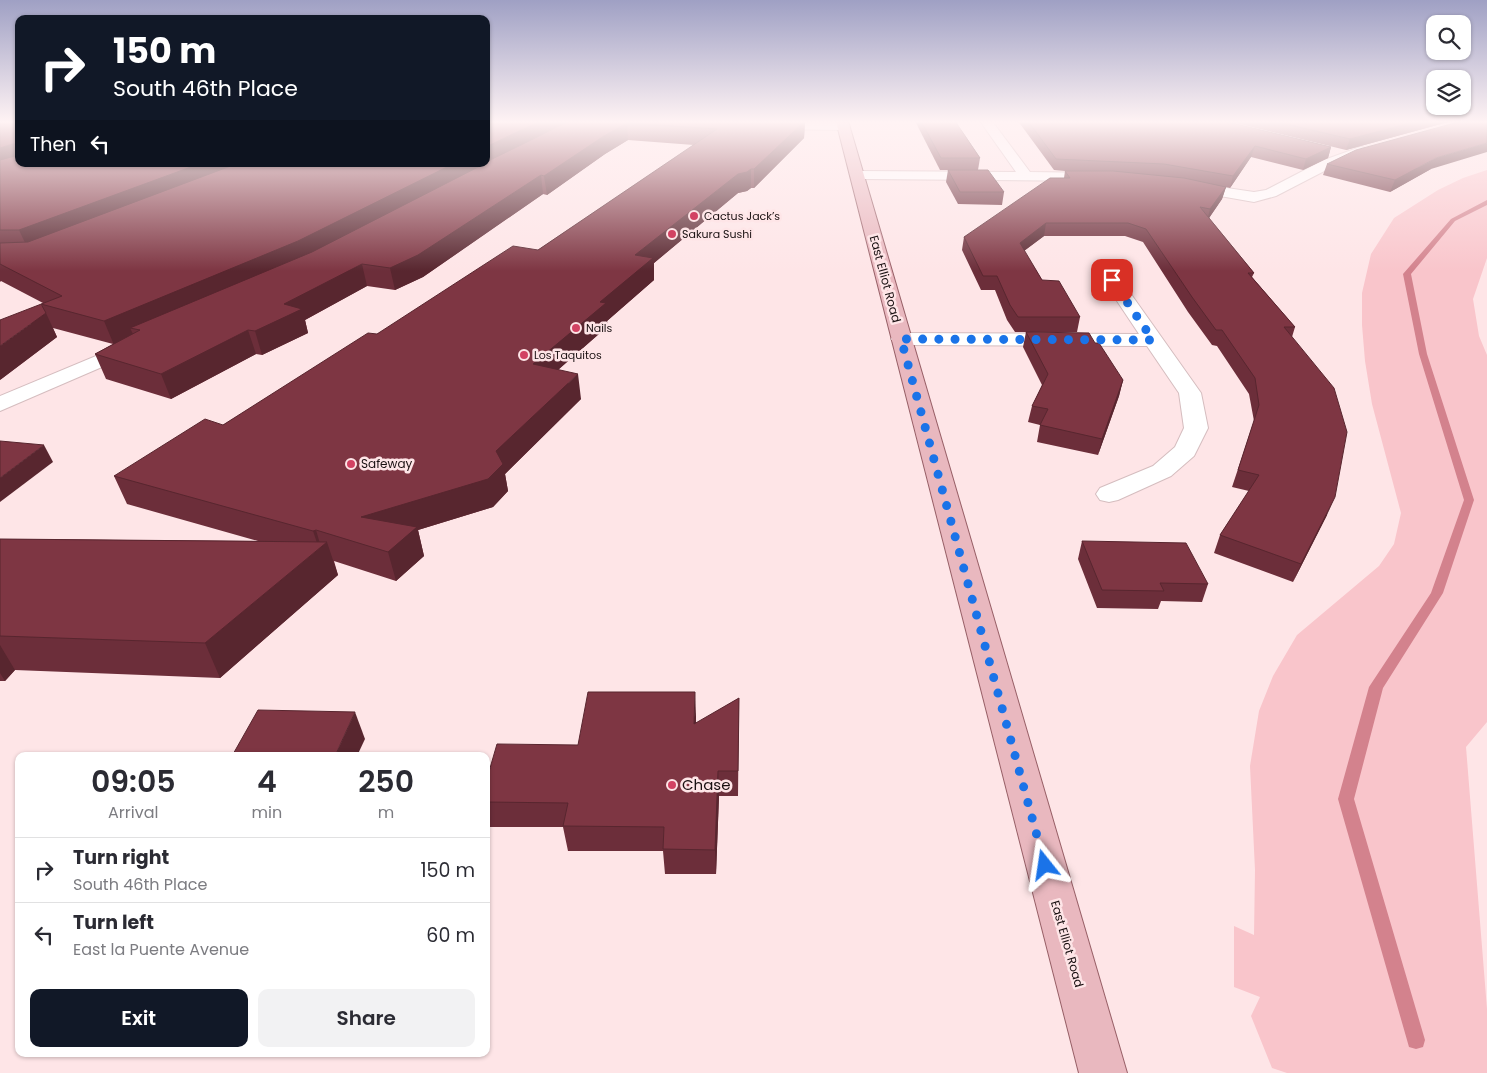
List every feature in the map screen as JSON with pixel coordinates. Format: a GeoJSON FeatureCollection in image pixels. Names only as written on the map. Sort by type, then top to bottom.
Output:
{"type":"FeatureCollection","features":[{"type":"Feature","properties":{"kind":"main road","name":"East Elliot Road"},"geometry":{"type":"LineString","coordinates":[[857,171],[901,339],[1103,1073]]}},
{"type":"Feature","properties":{"kind":"street"},"geometry":{"type":"LineString","coordinates":[[1022,171],[1025,175]]}},
{"type":"Feature","properties":{"kind":"street"},"geometry":{"type":"LineString","coordinates":[[1172,183],[1254,197],[1271,193],[1315,171]]}},
{"type":"Feature","properties":{"kind":"street"},"geometry":{"type":"LineString","coordinates":[[858,175],[1025,175],[1121,178]]}},
{"type":"Feature","properties":{"kind":"street"},"geometry":{"type":"LineString","coordinates":[[1109,494],[1162,471],[1185,452],[1196,428],[1190,393],[1112,280],[1120,265]]}},
{"type":"Feature","properties":{"kind":"street"},"geometry":{"type":"LineString","coordinates":[[901,339],[1153,340]]}},
{"type":"Feature","properties":{"kind":"street"},"geometry":{"type":"LineString","coordinates":[[0,404],[146,340]]}},
{"type":"Feature","properties":{"kind":"shaded area"},"geometry":{"type":"Polygon","coordinates":[[[1487,171],[1487,258],[1473,299],[1479,336],[1487,355],[1487,722],[1466,747],[1487,1009],[1487,1073],[1287,1073],[1272,1068],[1251,1016],[1260,997],[1234,987],[1234,926],[1254,935],[1255,870],[1250,766],[1259,711],[1273,676],[1297,635],[1379,566],[1394,544],[1401,513],[1372,404],[1365,361],[1362,293],[1371,254],[1394,218],[1438,190],[1463,178],[1487,171]]]}},
{"type":"Feature","properties":{"kind":"building"},"geometry":{"type":"Polygon","coordinates":[[[0,171],[180,171],[19,230],[0,230],[0,171]]]}},
{"type":"Feature","properties":{"kind":"building"},"geometry":{"type":"Polygon","coordinates":[[[217,171],[439,171],[298,241],[104,321],[41,304],[62,296],[0,264],[0,243],[28,242],[217,171]]]}},
{"type":"Feature","properties":{"kind":"building"},"geometry":{"type":"Polygon","coordinates":[[[470,171],[551,171],[544,176],[541,175],[418,255],[390,268],[362,264],[284,304],[302,309],[255,331],[248,330],[161,374],[95,354],[140,330],[130,328],[312,252],[470,171]]]}},
{"type":"Feature","properties":{"kind":"building"},"geometry":{"type":"Polygon","coordinates":[[[655,171],[748,171],[738,174],[635,255],[653,258],[600,302],[606,303],[533,364],[578,374],[496,451],[503,464],[488,479],[361,517],[417,527],[388,552],[316,530],[313,531],[114,476],[205,419],[223,425],[368,333],[377,334],[513,246],[538,250],[655,171]]]}},
{"type":"Feature","properties":{"kind":"building"},"geometry":{"type":"Polygon","coordinates":[[[949,171],[989,171],[1004,192],[960,192],[949,171]]]}},
{"type":"Feature","properties":{"kind":"building"},"geometry":{"type":"Polygon","coordinates":[[[1065,171],[1114,171],[1184,178],[1226,187],[1210,209],[1200,207],[1254,273],[1248,273],[1295,327],[1284,327],[1334,388],[1347,432],[1335,497],[1301,564],[1220,535],[1259,475],[1238,470],[1259,405],[1255,378],[1222,330],[1216,330],[1146,229],[1128,223],[1046,223],[1020,243],[1042,280],[1059,281],[1080,317],[1018,317],[1010,305],[997,276],[983,276],[964,237],[1050,178],[1070,178],[1065,171]]]}},
{"type":"Feature","properties":{"kind":"building"},"geometry":{"type":"Polygon","coordinates":[[[1205,171],[1237,171],[1233,176],[1205,171]]]}},
{"type":"Feature","properties":{"kind":"building"},"geometry":{"type":"Polygon","coordinates":[[[1357,171],[1412,171],[1395,180],[1357,171]]]}},
{"type":"Feature","properties":{"kind":"building"},"geometry":{"type":"Polygon","coordinates":[[[41,304],[46,313],[0,346],[0,320],[41,304]]]}},
{"type":"Feature","properties":{"kind":"building"},"geometry":{"type":"Polygon","coordinates":[[[1026,332],[1089,333],[1095,343],[1099,343],[1123,380],[1102,439],[1040,425],[1048,409],[1032,406],[1048,374],[1026,332]]]}},
{"type":"Feature","properties":{"kind":"building"},"geometry":{"type":"Polygon","coordinates":[[[0,441],[44,445],[0,478],[0,441]]]}},
{"type":"Feature","properties":{"kind":"building"},"geometry":{"type":"Polygon","coordinates":[[[0,539],[327,542],[205,643],[0,636],[0,539]]]}},
{"type":"Feature","properties":{"kind":"building"},"geometry":{"type":"Polygon","coordinates":[[[1082,541],[1186,543],[1208,584],[1160,583],[1164,591],[1102,590],[1082,541]]]}},
{"type":"Feature","properties":{"kind":"building","name":"Chase"},"geometry":{"type":"Polygon","coordinates":[[[588,692],[695,692],[694,724],[739,698],[738,771],[718,771],[715,850],[663,849],[664,827],[563,826],[568,803],[490,802],[490,768],[497,744],[578,745],[588,692]]]}},
{"type":"Feature","properties":{"kind":"building"},"geometry":{"type":"Polygon","coordinates":[[[258,710],[355,712],[337,752],[234,752],[258,710]]]}},
{"type":"Feature","properties":{"kind":"waterway"},"geometry":{"type":"LineString","coordinates":[[1416,1040],[1346,799],[1376,687],[1437,593],[1469,500],[1423,354],[1407,274],[1453,220],[1487,202]]}},
{"type":"Feature","properties":{"kind":"place","name":"Cactus Jack’s"},"geometry":{"type":"Point","coordinates":[694,216]}},
{"type":"Feature","properties":{"kind":"place","name":"Sakura Sushi"},"geometry":{"type":"Point","coordinates":[672,234]}},
{"type":"Feature","properties":{"kind":"place","name":"Nails"},"geometry":{"type":"Point","coordinates":[576,328]}},
{"type":"Feature","properties":{"kind":"place","name":"Los Taquitos"},"geometry":{"type":"Point","coordinates":[524,355]}},
{"type":"Feature","properties":{"kind":"place","name":"Safeway"},"geometry":{"type":"Point","coordinates":[351,464]}},
{"type":"Feature","properties":{"kind":"place","name":"Chase"},"geometry":{"type":"Point","coordinates":[672,785]}},
{"type":"Feature","properties":{"kind":"route"},"geometry":{"type":"LineString","coordinates":[[1045,865],[901,339],[1153,340],[1112,280]]}}]}
